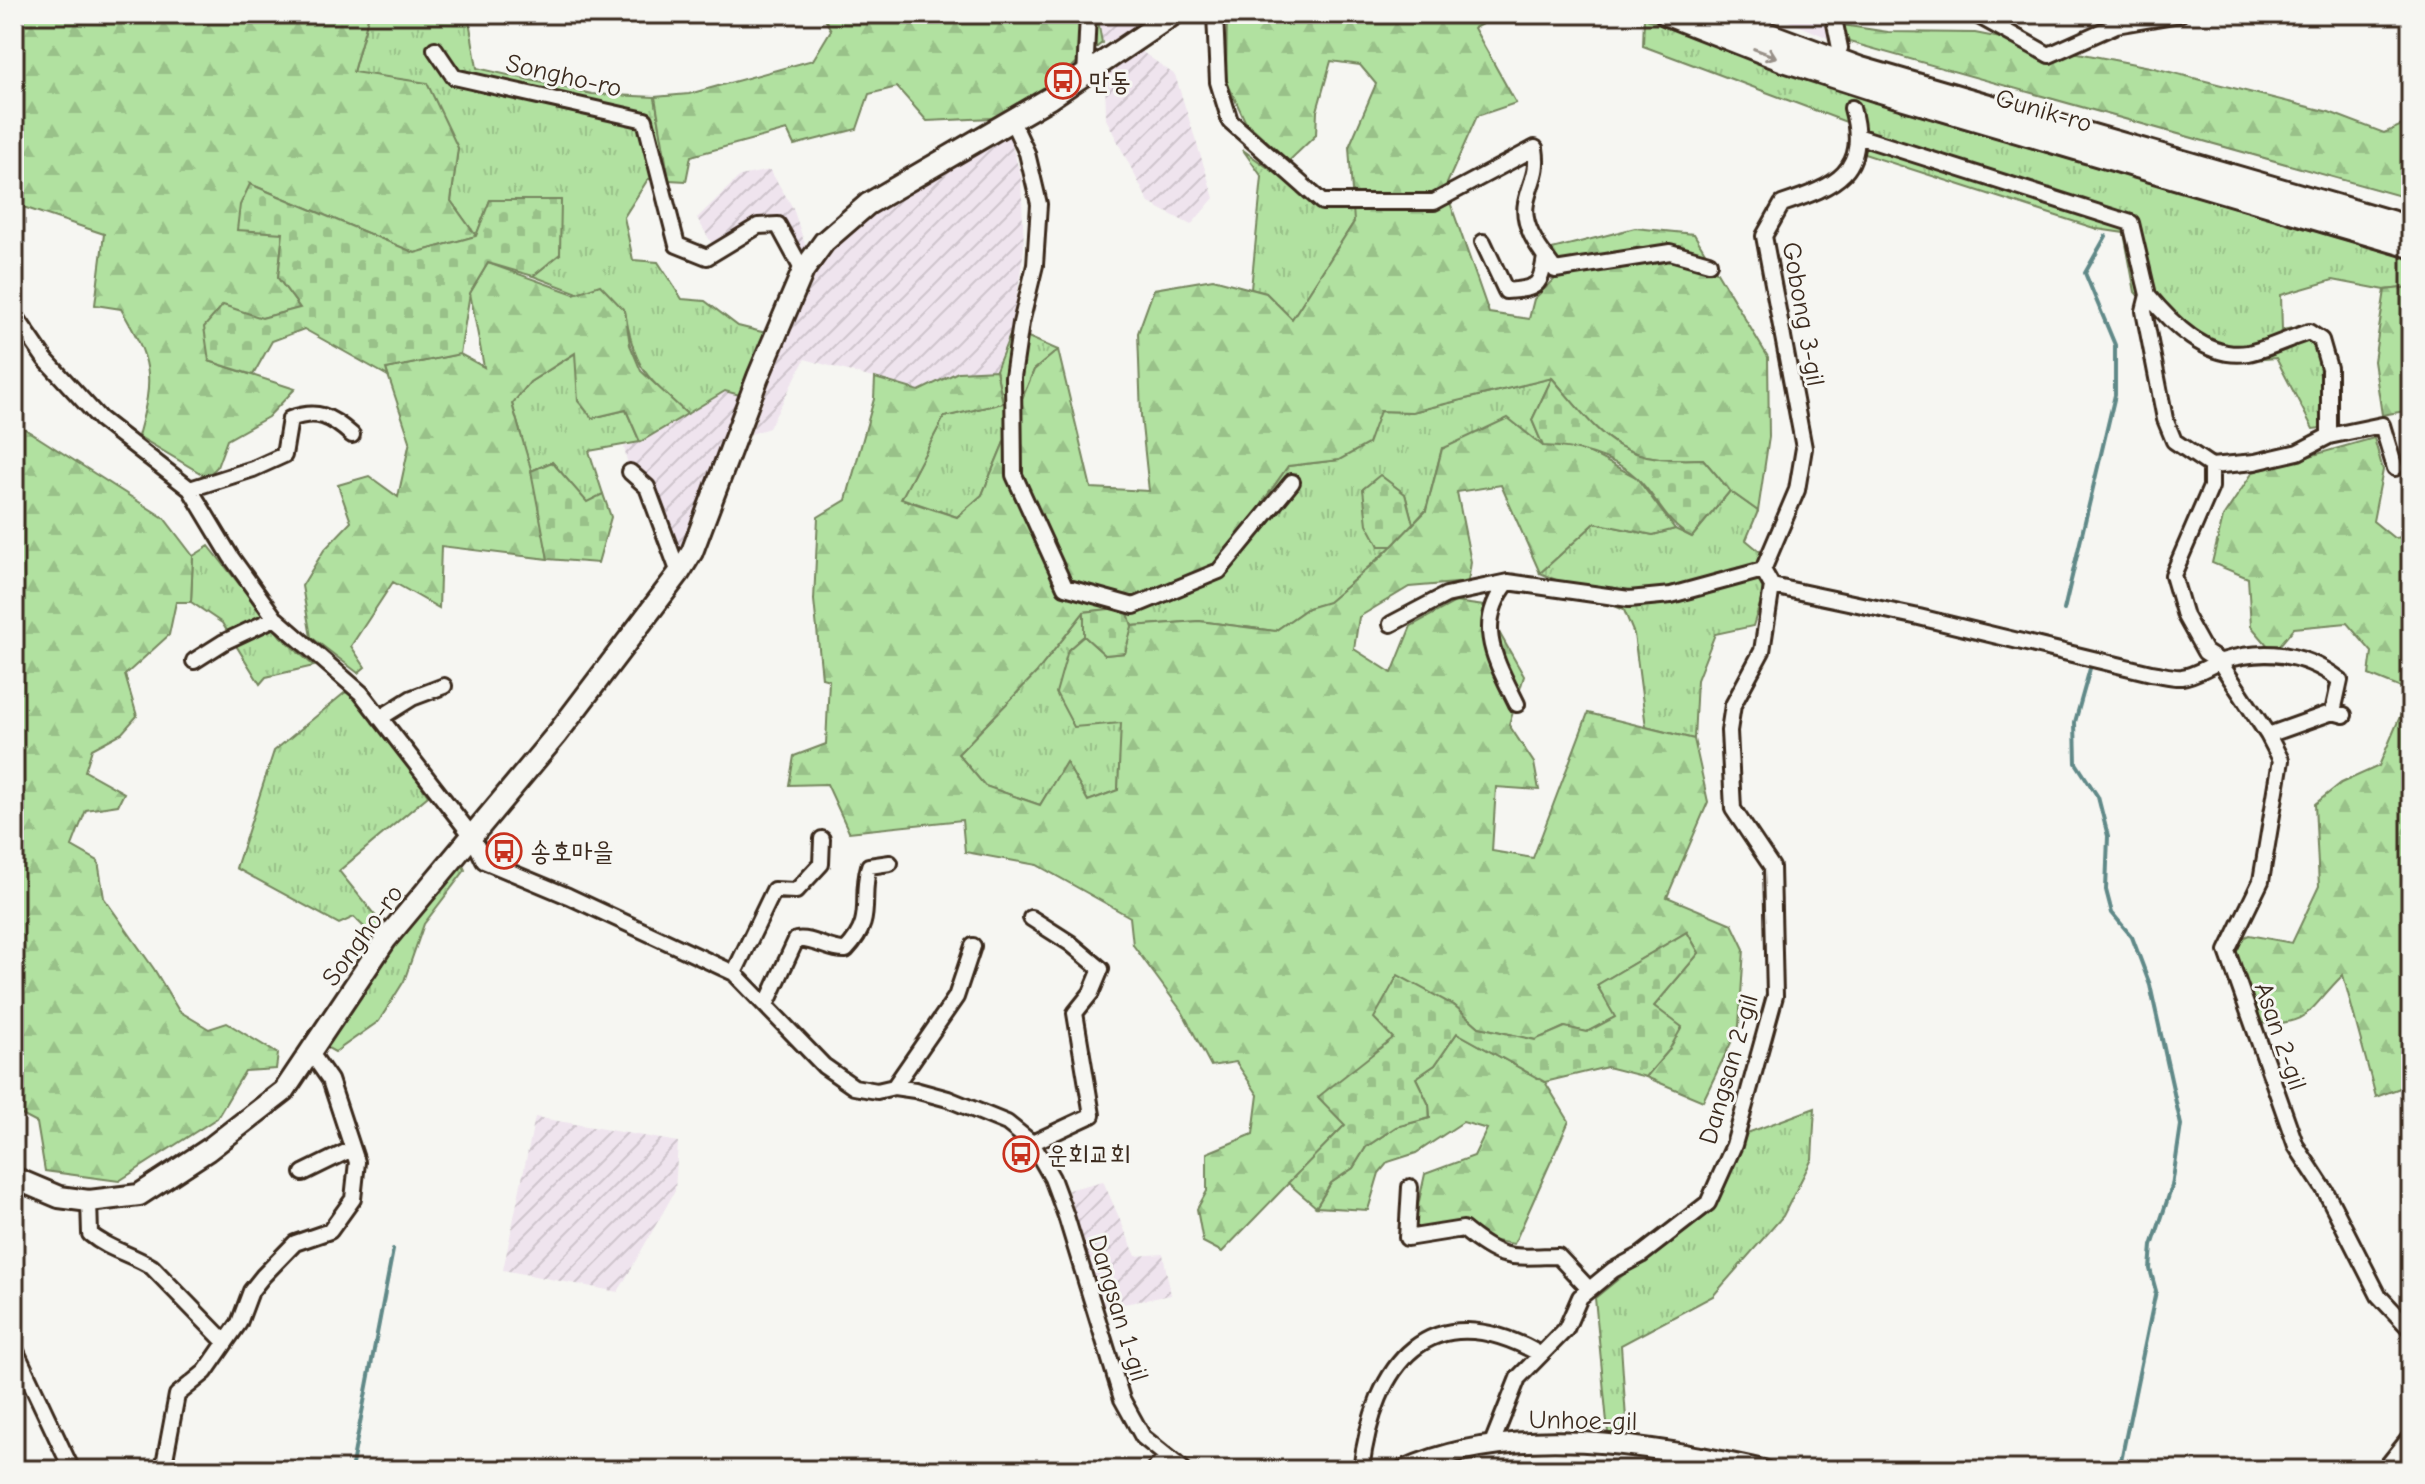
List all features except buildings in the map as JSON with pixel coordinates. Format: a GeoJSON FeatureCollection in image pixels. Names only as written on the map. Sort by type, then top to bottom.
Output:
{"type":"FeatureCollection","features":[{"type":"Feature","properties":{"kind":"highway","name":"Gunik-ro"},"geometry":{"type":"LineString","coordinates":[[1667,14],[1784,60],[1877,90],[2411,246]]}},
{"type":"Feature","properties":{"kind":"highway","name":"Gunik-ro"},"geometry":{"type":"LineString","coordinates":[[1713,14],[1861,69],[2411,228]]}},
{"type":"Feature","properties":{"kind":"main road","name":"Songho-ro"},"geometry":{"type":"LineString","coordinates":[[14,1178],[59,1197],[89,1201],[139,1195],[172,1175],[284,1091],[376,952],[557,734],[679,573],[692,552],[758,377],[803,271],[824,242],[868,204],[1085,77],[1174,14]]}},
{"type":"Feature","properties":{"kind":"street"},"geometry":{"type":"LineString","coordinates":[[1085,77],[1088,14]]}},
{"type":"Feature","properties":{"kind":"street"},"geometry":{"type":"LineString","coordinates":[[1215,14],[1218,82],[1230,121],[1322,202],[1434,202],[1535,148],[1538,170],[1525,205],[1533,240],[1555,270],[1670,252],[1709,263]]}},
{"type":"Feature","properties":{"kind":"street"},"geometry":{"type":"LineString","coordinates":[[1833,14],[1840,48]]}},
{"type":"Feature","properties":{"kind":"street"},"geometry":{"type":"LineString","coordinates":[[1975,14],[1992,20],[2049,55],[2116,25],[2180,14]]}},
{"type":"Feature","properties":{"kind":"street","name":"Songho-ro"},"geometry":{"type":"LineString","coordinates":[[435,49],[454,77],[645,120],[677,245],[707,257],[758,226],[778,225],[803,271]]}},
{"type":"Feature","properties":{"kind":"street"},"geometry":{"type":"LineString","coordinates":[[1852,108],[1860,137],[2131,223],[2148,295],[2166,317],[2198,342],[2226,353],[2248,353],[2309,332],[2321,340],[2329,368],[2329,436]]}},
{"type":"Feature","properties":{"kind":"street"},"geometry":{"type":"LineString","coordinates":[[1012,121],[1027,153],[1039,204],[1035,265],[1013,377],[1014,475],[1065,587],[1134,606],[1219,571],[1292,482]]}},
{"type":"Feature","properties":{"kind":"street","name":"Gobong 3-gil"},"geometry":{"type":"LineString","coordinates":[[1763,570],[1797,490],[1804,448],[1764,236],[1782,204],[1816,193],[1844,177],[1860,137]]}},
{"type":"Feature","properties":{"kind":"street"},"geometry":{"type":"LineString","coordinates":[[1483,242],[1506,291],[1534,287],[1542,279],[1545,256]]}},
{"type":"Feature","properties":{"kind":"street"},"geometry":{"type":"LineString","coordinates":[[2148,295],[2144,311],[2165,419],[2174,441],[2211,466],[2255,462],[2298,452],[2329,436],[2382,425],[2395,468]]}},
{"type":"Feature","properties":{"kind":"street"},"geometry":{"type":"LineString","coordinates":[[14,314],[45,359],[100,419],[190,489],[253,469],[284,455],[290,419],[307,413],[334,419],[352,435]]}},
{"type":"Feature","properties":{"kind":"street","name":"Asan 2-gil"},"geometry":{"type":"LineString","coordinates":[[2211,466],[2211,487],[2173,575],[2185,616],[2205,652],[2219,661],[2281,760],[2261,881],[2227,951],[2296,1146],[2326,1192],[2379,1296],[2411,1330]]}},
{"type":"Feature","properties":{"kind":"street"},"geometry":{"type":"LineString","coordinates":[[630,472],[647,487],[679,573]]}},
{"type":"Feature","properties":{"kind":"street","name":"Dangsan 1-gil"},"geometry":{"type":"LineString","coordinates":[[190,489],[231,557],[275,618],[361,693],[472,836],[484,861],[568,896],[734,973],[824,1066],[854,1087],[877,1091],[894,1087],[978,1109],[1007,1123],[1032,1143],[1052,1178],[1066,1216],[1122,1399],[1143,1437],[1184,1470]]}},
{"type":"Feature","properties":{"kind":"street"},"geometry":{"type":"LineString","coordinates":[[1391,624],[1446,595],[1508,582],[1629,599],[1671,595],[1763,570],[1772,586],[1933,620],[2151,673],[2182,677],[2203,671],[2219,661],[2261,653],[2295,656],[2325,669],[2340,680],[2338,714],[2268,735]]}},
{"type":"Feature","properties":{"kind":"street"},"geometry":{"type":"LineString","coordinates":[[1508,582],[1493,600],[1490,649],[1517,704]]}},
{"type":"Feature","properties":{"kind":"street","name":"Dangsan 2-gil"},"geometry":{"type":"LineString","coordinates":[[1491,1446],[1518,1378],[1566,1329],[1580,1297],[1708,1203],[1734,1145],[1775,996],[1772,867],[1733,809],[1729,731],[1733,705],[1762,651],[1772,586]]}},
{"type":"Feature","properties":{"kind":"street"},"geometry":{"type":"LineString","coordinates":[[194,661],[224,642],[275,618]]}},
{"type":"Feature","properties":{"kind":"street"},"geometry":{"type":"LineString","coordinates":[[380,718],[412,698],[444,686]]}},
{"type":"Feature","properties":{"kind":"street"},"geometry":{"type":"LineString","coordinates":[[734,973],[774,890],[796,891],[821,864],[822,839]]}},
{"type":"Feature","properties":{"kind":"street"},"geometry":{"type":"LineString","coordinates":[[766,1005],[796,940],[804,939],[835,951],[846,950],[861,935],[867,915],[869,866],[890,863]]}},
{"type":"Feature","properties":{"kind":"street"},"geometry":{"type":"LineString","coordinates":[[1031,918],[1070,943],[1101,969],[1091,993],[1075,1013],[1092,1115],[1032,1143]]}},
{"type":"Feature","properties":{"kind":"street"},"geometry":{"type":"LineString","coordinates":[[894,1087],[956,997],[973,946]]}},
{"type":"Feature","properties":{"kind":"street"},"geometry":{"type":"LineString","coordinates":[[163,1470],[177,1395],[205,1372],[263,1276],[295,1243],[330,1231],[353,1199],[357,1162],[330,1080],[311,1053]]}},
{"type":"Feature","properties":{"kind":"street"},"geometry":{"type":"LineString","coordinates":[[303,1173],[352,1149]]}},
{"type":"Feature","properties":{"kind":"street"},"geometry":{"type":"LineString","coordinates":[[1410,1187],[1407,1238],[1463,1229],[1490,1252],[1506,1257],[1558,1256],[1589,1289]]}},
{"type":"Feature","properties":{"kind":"street"},"geometry":{"type":"LineString","coordinates":[[89,1201],[90,1234],[105,1246],[138,1258],[152,1267],[225,1342]]}},
{"type":"Feature","properties":{"kind":"street"},"geometry":{"type":"LineString","coordinates":[[1361,1470],[1368,1422],[1400,1357],[1415,1345],[1445,1331],[1478,1332],[1501,1336],[1540,1354]]}},
{"type":"Feature","properties":{"kind":"street"},"geometry":{"type":"LineString","coordinates":[[14,1347],[72,1470]]}},
{"type":"Feature","properties":{"kind":"street"},"geometry":{"type":"LineString","coordinates":[[2384,1470],[2411,1436]]}},
{"type":"Feature","properties":{"kind":"street","name":"Unhoe-gil"},"geometry":{"type":"LineString","coordinates":[[1404,1470],[1448,1453],[1491,1446],[1604,1442],[1656,1447],[1763,1470]]}},
{"type":"Feature","properties":{"kind":"street"},"geometry":{"type":"LineString","coordinates":[[1153,1470],[1166,1458]]}},
{"type":"Feature","properties":{"kind":"shaded area"},"geometry":{"type":"Polygon","coordinates":[[[1097,14],[1157,14],[1134,33],[1102,43],[1097,14]]]}},
{"type":"Feature","properties":{"kind":"shaded area"},"geometry":{"type":"Polygon","coordinates":[[[1771,14],[1830,14],[1833,40],[1800,26],[1771,14]]]}},
{"type":"Feature","properties":{"kind":"shaded area"},"geometry":{"type":"Polygon","coordinates":[[[1141,51],[1175,75],[1214,198],[1191,225],[1149,203],[1106,119],[1105,73],[1141,51]]]}},
{"type":"Feature","properties":{"kind":"shaded area"},"geometry":{"type":"Polygon","coordinates":[[[1007,129],[1021,176],[1024,248],[1012,330],[996,370],[958,372],[919,391],[805,359],[769,428],[751,434],[781,350],[830,244],[895,198],[1007,129]]]}},
{"type":"Feature","properties":{"kind":"shaded area"},"geometry":{"type":"Polygon","coordinates":[[[770,170],[793,208],[808,254],[796,273],[768,219],[719,256],[697,218],[740,176],[770,170]]]}},
{"type":"Feature","properties":{"kind":"shaded area"},"geometry":{"type":"Polygon","coordinates":[[[725,391],[740,395],[681,558],[675,557],[652,486],[628,466],[624,447],[640,442],[725,391]]]}},
{"type":"Feature","properties":{"kind":"shaded area"},"geometry":{"type":"Polygon","coordinates":[[[535,1117],[678,1142],[675,1191],[618,1292],[503,1270],[535,1117]]]}},
{"type":"Feature","properties":{"kind":"shaded area"},"geometry":{"type":"Polygon","coordinates":[[[1103,1181],[1136,1256],[1163,1254],[1171,1295],[1103,1308],[1068,1190],[1103,1181]]]}},
{"type":"Feature","properties":{"kind":"green space"},"geometry":{"type":"Polygon","coordinates":[[[14,14],[369,14],[353,72],[427,83],[458,148],[451,201],[476,236],[415,253],[250,184],[283,233],[278,278],[300,308],[262,318],[209,361],[295,389],[268,417],[227,440],[217,467],[207,477],[138,436],[147,398],[148,370],[139,343],[121,309],[95,305],[104,234],[14,204],[14,14]]]}},
{"type":"Feature","properties":{"kind":"green space"},"geometry":{"type":"Polygon","coordinates":[[[369,14],[468,14],[477,68],[592,94],[655,97],[669,180],[648,179],[624,217],[633,260],[658,262],[682,299],[705,301],[738,326],[766,333],[740,395],[725,391],[687,414],[651,380],[637,359],[625,311],[533,276],[560,254],[520,202],[490,200],[476,236],[451,201],[458,148],[353,72],[369,14]]]}},
{"type":"Feature","properties":{"kind":"green space"},"geometry":{"type":"Polygon","coordinates":[[[822,14],[1097,14],[1102,43],[1025,103],[993,118],[927,121],[897,87],[869,94],[857,129],[794,145],[787,130],[691,156],[686,181],[669,180],[655,97],[689,94],[813,60],[831,30],[822,14]]]}},
{"type":"Feature","properties":{"kind":"green space"},"geometry":{"type":"Polygon","coordinates":[[[1227,14],[1502,14],[1474,28],[1516,103],[1477,116],[1445,188],[1489,313],[1529,319],[1534,299],[1554,280],[1548,250],[1635,228],[1694,234],[1768,357],[1769,437],[1758,511],[1730,491],[1703,459],[1650,457],[1614,443],[1552,378],[1412,412],[1380,411],[1368,444],[1339,460],[1288,466],[1264,500],[1248,543],[1157,604],[1084,612],[1036,673],[958,754],[985,786],[1040,805],[1066,762],[1088,801],[1118,790],[1121,723],[1074,727],[1056,693],[1068,650],[1084,636],[1105,655],[1125,653],[1132,626],[1199,621],[1275,631],[1308,608],[1328,602],[1380,558],[1426,511],[1442,449],[1508,418],[1543,446],[1579,447],[1636,477],[1675,529],[1653,535],[1595,523],[1540,573],[1501,485],[1457,492],[1471,562],[1468,582],[1409,587],[1359,617],[1354,649],[1392,673],[1411,626],[1455,602],[1484,606],[1524,676],[1509,725],[1534,763],[1539,790],[1496,787],[1492,851],[1533,858],[1588,713],[1694,739],[1708,802],[1667,897],[1732,924],[1744,949],[1739,1026],[1703,1101],[1646,1077],[1669,1050],[1654,1006],[1699,953],[1687,932],[1597,985],[1616,1017],[1587,1032],[1564,1027],[1536,1040],[1479,1027],[1455,1006],[1393,1038],[1345,1125],[1222,1252],[1203,1242],[1197,1209],[1207,1191],[1207,1153],[1253,1134],[1258,1095],[1236,1062],[1211,1066],[1183,1013],[1133,945],[1130,917],[1037,865],[965,852],[962,820],[849,832],[827,784],[789,785],[794,756],[826,744],[829,680],[822,678],[814,600],[818,517],[846,500],[874,399],[875,378],[919,391],[958,372],[996,370],[1003,403],[944,417],[901,499],[957,517],[982,495],[1034,370],[1058,350],[1091,488],[1149,491],[1141,416],[1138,333],[1154,289],[1213,279],[1266,293],[1292,319],[1354,222],[1349,147],[1376,84],[1360,65],[1331,61],[1317,111],[1316,135],[1289,161],[1245,121],[1226,80],[1227,14]]]}},
{"type":"Feature","properties":{"kind":"green space"},"geometry":{"type":"Polygon","coordinates":[[[1644,18],[1824,86],[2411,259],[2411,287],[2385,290],[2333,280],[2281,295],[2282,330],[2309,325],[2339,426],[2313,429],[2276,358],[2242,361],[2206,355],[2151,310],[2135,292],[2124,233],[2097,229],[1861,153],[1849,123],[1643,46],[1644,18]]]}},
{"type":"Feature","properties":{"kind":"green space"},"geometry":{"type":"Polygon","coordinates":[[[1842,25],[1888,32],[1975,33],[2150,67],[2329,112],[2384,133],[2411,121],[2411,199],[1849,42],[1842,25]]]}},
{"type":"Feature","properties":{"kind":"green space"},"geometry":{"type":"Polygon","coordinates":[[[1243,150],[1326,209],[1354,209],[1354,222],[1292,319],[1266,293],[1251,289],[1262,177],[1243,150]]]}},
{"type":"Feature","properties":{"kind":"green space"},"geometry":{"type":"Polygon","coordinates":[[[250,184],[415,253],[476,236],[490,200],[561,200],[560,254],[533,276],[488,263],[470,293],[460,354],[386,369],[388,376],[304,329],[272,341],[253,375],[209,361],[204,327],[223,305],[262,318],[300,308],[278,278],[283,233],[237,230],[240,205],[250,184]]]}},
{"type":"Feature","properties":{"kind":"green space"},"geometry":{"type":"Polygon","coordinates":[[[488,263],[574,294],[600,285],[625,311],[630,345],[641,371],[687,414],[640,442],[626,410],[592,418],[578,401],[575,353],[530,382],[512,404],[536,486],[548,559],[441,546],[439,608],[393,582],[351,646],[365,667],[358,673],[311,637],[302,586],[324,550],[351,522],[338,485],[369,476],[398,497],[410,441],[386,369],[460,354],[484,367],[470,293],[488,263]]]}},
{"type":"Feature","properties":{"kind":"green space"},"geometry":{"type":"Polygon","coordinates":[[[2411,287],[2411,410],[2382,415],[2374,361],[2385,290],[2411,287]]]}},
{"type":"Feature","properties":{"kind":"green space"},"geometry":{"type":"Polygon","coordinates":[[[1012,330],[1058,350],[1034,370],[982,495],[957,517],[901,498],[944,417],[1003,403],[996,370],[1012,330]]]}},
{"type":"Feature","properties":{"kind":"green space"},"geometry":{"type":"Polygon","coordinates":[[[576,353],[592,418],[626,410],[640,442],[589,451],[603,494],[587,503],[552,462],[531,471],[512,403],[530,382],[576,353]]]}},
{"type":"Feature","properties":{"kind":"green space"},"geometry":{"type":"Polygon","coordinates":[[[1552,378],[1532,420],[1543,446],[1442,448],[1426,510],[1413,524],[1405,494],[1381,476],[1363,489],[1379,546],[1392,546],[1328,603],[1308,608],[1275,631],[1199,621],[1132,626],[1126,607],[1248,543],[1264,500],[1288,466],[1339,460],[1380,411],[1412,412],[1552,378]]]}},
{"type":"Feature","properties":{"kind":"green space"},"geometry":{"type":"Polygon","coordinates":[[[1552,378],[1614,443],[1650,457],[1703,459],[1730,491],[1692,537],[1675,525],[1637,478],[1617,463],[1580,450],[1543,446],[1532,420],[1552,378]]]}},
{"type":"Feature","properties":{"kind":"green space"},"geometry":{"type":"Polygon","coordinates":[[[14,422],[164,518],[193,556],[191,602],[176,602],[169,635],[125,675],[137,716],[122,733],[92,749],[85,771],[124,793],[118,805],[86,810],[72,846],[98,861],[104,898],[179,1011],[209,1029],[227,1023],[278,1054],[276,1069],[245,1071],[217,1118],[119,1181],[45,1171],[37,1123],[14,1111],[14,422]]]}},
{"type":"Feature","properties":{"kind":"green space"},"geometry":{"type":"Polygon","coordinates":[[[2374,438],[2383,470],[2373,521],[2394,538],[2411,536],[2411,692],[2369,675],[2372,652],[2347,623],[2294,628],[2280,645],[2268,646],[2251,626],[2248,578],[2212,563],[2223,517],[2253,472],[2374,438]]]}},
{"type":"Feature","properties":{"kind":"green space"},"geometry":{"type":"Polygon","coordinates":[[[552,462],[587,502],[603,494],[611,517],[598,563],[548,559],[531,471],[552,462]]]}},
{"type":"Feature","properties":{"kind":"green space"},"geometry":{"type":"Polygon","coordinates":[[[1380,475],[1405,494],[1413,524],[1392,546],[1379,546],[1367,524],[1363,489],[1380,475]]]}},
{"type":"Feature","properties":{"kind":"green space"},"geometry":{"type":"Polygon","coordinates":[[[1730,491],[1758,511],[1746,540],[1764,555],[1759,582],[1764,591],[1753,626],[1715,634],[1697,680],[1694,739],[1646,727],[1634,634],[1624,610],[1540,573],[1595,523],[1653,535],[1675,529],[1692,537],[1730,491]]]}},
{"type":"Feature","properties":{"kind":"green space"},"geometry":{"type":"Polygon","coordinates":[[[209,546],[281,637],[314,666],[266,677],[260,684],[222,623],[191,602],[193,556],[209,546]]]}},
{"type":"Feature","properties":{"kind":"green space"},"geometry":{"type":"Polygon","coordinates":[[[1126,607],[1132,626],[1125,653],[1105,655],[1084,636],[1084,612],[1126,607]]]}},
{"type":"Feature","properties":{"kind":"green space"},"geometry":{"type":"Polygon","coordinates":[[[1084,612],[1084,636],[1068,650],[1122,722],[1118,790],[1088,801],[1066,763],[1040,805],[985,786],[958,754],[1036,673],[1084,612]]]}},
{"type":"Feature","properties":{"kind":"green space"},"geometry":{"type":"Polygon","coordinates":[[[348,690],[368,705],[428,796],[339,871],[382,924],[377,940],[354,917],[339,924],[236,868],[274,751],[348,690]]]}},
{"type":"Feature","properties":{"kind":"green space"},"geometry":{"type":"Polygon","coordinates":[[[2404,707],[2411,708],[2411,1084],[2376,1097],[2343,975],[2315,1006],[2298,1019],[2256,1023],[2235,965],[2238,940],[2249,935],[2292,943],[2319,886],[2315,804],[2341,783],[2379,766],[2404,707]]]}},
{"type":"Feature","properties":{"kind":"green space"},"geometry":{"type":"Polygon","coordinates":[[[461,861],[465,870],[424,924],[404,981],[379,1021],[335,1052],[324,1046],[379,964],[461,861]]]}},
{"type":"Feature","properties":{"kind":"green space"},"geometry":{"type":"Polygon","coordinates":[[[1687,932],[1699,953],[1654,1006],[1682,1027],[1669,1050],[1646,1077],[1607,1067],[1545,1082],[1457,1033],[1435,1065],[1416,1078],[1429,1105],[1430,1118],[1396,1127],[1366,1147],[1353,1168],[1331,1183],[1316,1207],[1288,1183],[1345,1125],[1318,1097],[1393,1038],[1374,1018],[1398,975],[1455,1006],[1479,1027],[1535,1040],[1565,1027],[1587,1032],[1615,1017],[1597,985],[1687,932]]]}},
{"type":"Feature","properties":{"kind":"green space"},"geometry":{"type":"Polygon","coordinates":[[[1457,1033],[1545,1082],[1569,1121],[1514,1244],[1413,1228],[1425,1174],[1474,1156],[1487,1129],[1463,1122],[1416,1153],[1388,1162],[1379,1173],[1368,1210],[1316,1207],[1331,1183],[1353,1168],[1366,1147],[1396,1127],[1430,1118],[1429,1105],[1416,1078],[1435,1065],[1457,1033]]]}},
{"type":"Feature","properties":{"kind":"green space"},"geometry":{"type":"Polygon","coordinates":[[[1815,1108],[1812,1159],[1783,1216],[1713,1296],[1621,1345],[1627,1434],[1608,1433],[1595,1298],[1719,1197],[1747,1133],[1815,1108]]]}},
{"type":"Feature","properties":{"kind":"waterway"},"geometry":{"type":"LineString","coordinates":[[2064,610],[2115,395],[2115,345],[2085,273],[2106,236]]}},
{"type":"Feature","properties":{"kind":"waterway"},"geometry":{"type":"LineString","coordinates":[[2091,665],[2075,722],[2076,763],[2098,797],[2108,836],[2106,890],[2112,913],[2132,937],[2150,985],[2181,1125],[2172,1186],[2152,1246],[2150,1269],[2156,1291],[2119,1470]]}},
{"type":"Feature","properties":{"kind":"waterway"},"geometry":{"type":"LineString","coordinates":[[351,1470],[393,1250]]}},
{"type":"Feature","properties":{"kind":"place","name":"만동"},"geometry":{"type":"Point","coordinates":[1063,81]}},
{"type":"Feature","properties":{"kind":"place","name":"송호마을"},"geometry":{"type":"Point","coordinates":[504,851]}},
{"type":"Feature","properties":{"kind":"place","name":"운회교회"},"geometry":{"type":"Point","coordinates":[1021,1154]}}]}
